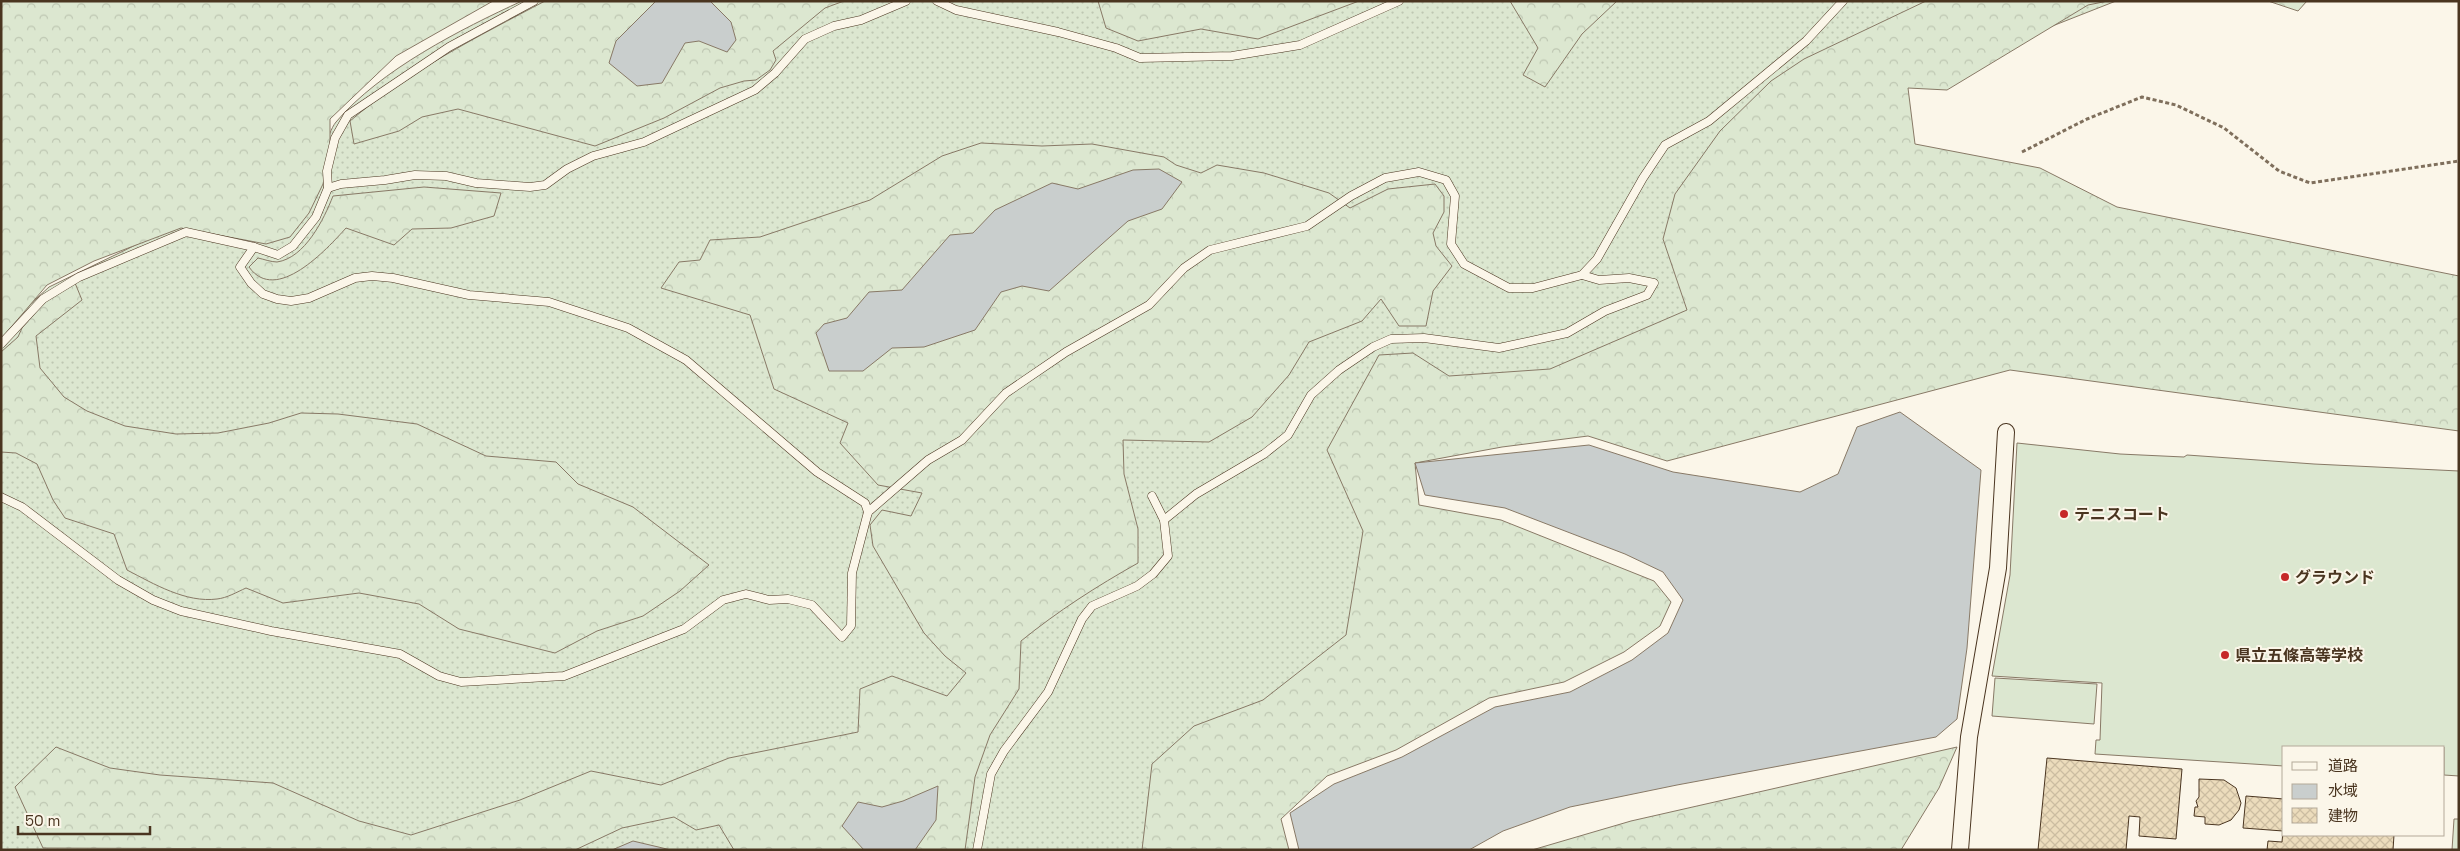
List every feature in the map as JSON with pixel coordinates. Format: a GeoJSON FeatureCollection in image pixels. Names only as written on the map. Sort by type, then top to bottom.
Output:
{"type":"FeatureCollection","features":[{"type":"Feature","properties":{"kind":"street"},"geometry":{"type":"LineString","coordinates":[[1960,850],[1969,737],[1998,568],[2006,432]]}},
{"type":"Feature","properties":{"kind":"lane"},"geometry":{"type":"LineString","coordinates":[[1,344],[43,298],[79,277],[186,232],[254,247],[278,255],[293,246],[316,217],[328,188],[327,171],[336,138],[348,115],[449,47],[534,1]]}},
{"type":"Feature","properties":{"kind":"lane"},"geometry":{"type":"LineString","coordinates":[[328,188],[341,184],[366,183],[415,175],[446,176],[476,183],[530,187],[545,185],[567,168],[593,156],[644,142],[755,90],[775,73],[806,40],[834,26],[861,20],[906,1]]}},
{"type":"Feature","properties":{"kind":"lane"},"geometry":{"type":"LineString","coordinates":[[937,1],[956,10],[1101,44],[1140,58],[1232,56],[1300,44],[1399,1]]}},
{"type":"Feature","properties":{"kind":"lane"},"geometry":{"type":"LineString","coordinates":[[1582,275],[1601,252],[1642,178],[1665,145],[1709,121],[1806,41],[1844,1]]}},
{"type":"Feature","properties":{"kind":"lane"},"geometry":{"type":"LineString","coordinates":[[1,497],[22,507],[118,580],[153,600],[181,611],[290,634],[400,654],[439,676],[461,682],[564,676],[684,630],[722,600],[746,594],[769,600],[788,599],[812,604],[842,637],[851,626],[852,573],[868,512],[928,460],[962,440],[1006,393],[1066,352],[1148,305],[1184,268],[1210,250],[1307,226],[1351,196],[1385,178],[1419,172],[1446,180],[1455,196],[1451,244],[1464,264],[1509,288],[1532,288],[1582,275],[1598,280],[1629,278],[1654,283],[1647,295],[1605,312],[1567,333],[1499,348],[1424,338],[1391,339],[1373,347],[1339,370],[1311,395],[1288,435],[1264,454],[1196,494],[1164,520]]}},
{"type":"Feature","properties":{"kind":"lane"},"geometry":{"type":"LineString","coordinates":[[254,247],[240,267],[257,289],[277,300],[291,301],[309,298],[355,278],[372,276],[393,278],[469,295],[549,302],[628,328],[686,360],[817,472],[864,503],[868,512]]}},
{"type":"Feature","properties":{"kind":"lane"},"geometry":{"type":"LineString","coordinates":[[977,850],[990,774],[1004,751],[1048,692],[1082,619],[1092,606],[1137,586],[1153,574],[1168,556],[1164,520],[1152,496]]}},
{"type":"Feature","properties":{"kind":"path"},"geometry":{"type":"LineString","coordinates":[[2022,152],[2087,119],[2142,97],[2176,105],[2224,128],[2279,171],[2310,183],[2459,161]]}},
{"type":"Feature","properties":{"kind":"green space"},"geometry":{"type":"Polygon","coordinates":[[[1,1],[493,1],[396,56],[330,119],[330,151],[323,184],[309,213],[290,237],[266,244],[181,228],[94,261],[47,285],[1,339],[1,1]]]}},
{"type":"Feature","properties":{"kind":"green space"},"geometry":{"type":"Polygon","coordinates":[[[522,1],[2116,1],[1905,84],[1693,369],[1386,439],[1444,570],[1180,850],[1,850],[1,331],[49,287],[183,222],[325,146],[336,122],[354,103],[398,68],[473,24],[522,1]]]}},
{"type":"Feature","properties":{"kind":"green space"},"geometry":{"type":"Polygon","coordinates":[[[545,1],[844,1],[825,8],[773,51],[776,60],[770,70],[756,80],[744,81],[720,88],[664,118],[595,146],[458,109],[422,117],[399,131],[354,144],[350,121],[373,103],[444,56],[545,1]]]}},
{"type":"Feature","properties":{"kind":"green space"},"geometry":{"type":"Polygon","coordinates":[[[1098,1],[1359,1],[1258,39],[1201,29],[1138,41],[1106,28],[1098,1]]]}},
{"type":"Feature","properties":{"kind":"green space"},"geometry":{"type":"Polygon","coordinates":[[[1510,1],[1617,1],[1582,34],[1545,87],[1523,75],[1538,48],[1510,1]]]}},
{"type":"Feature","properties":{"kind":"green space"},"geometry":{"type":"Polygon","coordinates":[[[1926,1],[2108,1],[2088,5],[1947,90],[1908,88],[1915,144],[2040,168],[2117,207],[2459,276],[2459,431],[2010,370],[1667,461],[1588,436],[1502,447],[1415,463],[1419,505],[1501,520],[1654,581],[1671,602],[1660,626],[1624,652],[1564,682],[1489,698],[1396,750],[1327,776],[1281,819],[1289,850],[1142,850],[1152,764],[1194,726],[1263,700],[1346,635],[1363,531],[1327,450],[1379,355],[1413,353],[1449,376],[1550,369],[1687,310],[1663,239],[1675,194],[1720,131],[1771,81],[1804,59],[1926,1]]]}},
{"type":"Feature","properties":{"kind":"green space"},"geometry":{"type":"Polygon","coordinates":[[[2268,1],[2307,1],[2298,11],[2268,1]]]}},
{"type":"Feature","properties":{"kind":"green space"},"geometry":{"type":"Polygon","coordinates":[[[981,143],[1042,146],[1092,144],[1164,157],[1176,165],[1201,173],[1217,165],[1264,173],[1329,193],[1350,208],[1388,189],[1435,184],[1444,196],[1444,212],[1433,233],[1436,246],[1452,266],[1433,291],[1426,326],[1399,326],[1381,299],[1362,321],[1309,342],[1289,375],[1252,417],[1209,442],[1123,440],[1124,474],[1138,529],[1138,563],[1078,599],[1021,641],[1019,689],[990,735],[975,777],[965,850],[734,850],[719,825],[696,830],[674,817],[622,828],[575,850],[43,848],[15,787],[56,747],[110,768],[160,775],[273,783],[359,821],[411,835],[520,800],[591,771],[661,785],[729,758],[858,732],[860,689],[892,676],[947,696],[966,673],[945,656],[924,633],[873,546],[870,525],[882,510],[911,516],[922,493],[878,485],[840,443],[848,423],[774,389],[750,315],[661,288],[679,262],[700,260],[710,240],[760,237],[870,200],[942,156],[981,143]]]}},
{"type":"Feature","properties":{"kind":"green space"},"geometry":{"type":"Polygon","coordinates":[[[424,187],[501,193],[494,216],[451,228],[412,229],[394,245],[346,228],[314,260],[301,270],[287,277],[273,280],[260,277],[249,267],[258,258],[277,262],[287,259],[296,253],[305,245],[319,226],[333,196],[424,187]]]}},
{"type":"Feature","properties":{"kind":"green space"},"geometry":{"type":"Polygon","coordinates":[[[75,283],[82,300],[36,336],[40,368],[64,397],[87,411],[125,426],[176,434],[218,433],[269,423],[301,413],[338,414],[417,424],[486,456],[556,462],[578,484],[633,507],[709,565],[680,591],[643,616],[597,631],[555,653],[459,629],[419,604],[359,593],[283,603],[246,588],[232,595],[217,599],[194,598],[170,591],[127,570],[114,534],[65,518],[53,500],[37,464],[16,453],[1,452],[1,352],[18,337],[22,328],[49,297],[75,283]]]}},
{"type":"Feature","properties":{"kind":"green space","name":"グラウンド"},"geometry":{"type":"Polygon","coordinates":[[[2017,443],[2120,454],[2184,457],[2187,455],[2314,464],[2459,471],[2459,776],[2445,775],[2445,746],[2282,746],[2282,766],[2095,754],[2096,740],[2100,740],[2102,683],[1992,676],[2010,575],[2017,443]]]}},
{"type":"Feature","properties":{"kind":"green space"},"geometry":{"type":"Polygon","coordinates":[[[1995,678],[2097,684],[2094,724],[1992,716],[1995,678]]]}},
{"type":"Feature","properties":{"kind":"green space"},"geometry":{"type":"Polygon","coordinates":[[[1957,747],[1939,788],[1901,850],[1532,850],[1631,821],[1957,747]]]}},
{"type":"Feature","properties":{"kind":"green space"},"geometry":{"type":"Polygon","coordinates":[[[2454,819],[2459,819],[2459,850],[2452,850],[2454,819]]]}},
{"type":"Feature","properties":{"kind":"water"},"geometry":{"type":"Polygon","coordinates":[[[656,1],[710,1],[731,22],[736,40],[727,52],[699,41],[685,43],[662,83],[637,86],[609,63],[616,41],[656,1]]]}},
{"type":"Feature","properties":{"kind":"water"},"geometry":{"type":"Polygon","coordinates":[[[1159,169],[1182,182],[1162,209],[1128,221],[1049,291],[1022,286],[1001,292],[975,330],[924,347],[892,348],[863,371],[829,371],[816,333],[824,324],[847,318],[869,292],[902,290],[950,235],[973,233],[995,210],[1052,183],[1078,189],[1133,170],[1159,169]]]}},
{"type":"Feature","properties":{"kind":"water"},"geometry":{"type":"Polygon","coordinates":[[[1900,412],[1981,470],[1967,648],[1957,719],[1936,737],[1677,785],[1570,807],[1503,831],[1469,850],[1299,850],[1290,813],[1334,784],[1402,757],[1495,707],[1570,692],[1632,660],[1668,633],[1683,600],[1663,572],[1625,554],[1505,508],[1425,495],[1415,463],[1589,445],[1673,472],[1800,492],[1838,474],[1857,427],[1900,412]]]}},
{"type":"Feature","properties":{"kind":"water"},"geometry":{"type":"Polygon","coordinates":[[[938,786],[936,820],[915,850],[864,850],[842,826],[858,802],[882,807],[903,801],[938,786]]]}},
{"type":"Feature","properties":{"kind":"water"},"geometry":{"type":"Polygon","coordinates":[[[633,841],[671,850],[612,850],[633,841]]]}},
{"type":"Feature","properties":{"kind":"building"},"geometry":{"type":"Polygon","coordinates":[[[2047,758],[2182,769],[2176,839],[2139,836],[2140,817],[2129,816],[2126,850],[2038,850],[2047,758]]]}},
{"type":"Feature","properties":{"kind":"building"},"geometry":{"type":"Polygon","coordinates":[[[2199,779],[2224,780],[2236,788],[2241,803],[2239,810],[2231,820],[2219,825],[2205,824],[2205,817],[2194,816],[2195,807],[2198,807],[2196,801],[2199,797],[2199,779]]]}},
{"type":"Feature","properties":{"kind":"building"},"geometry":{"type":"Polygon","coordinates":[[[2246,796],[2282,799],[2282,831],[2243,828],[2246,796]]]}},
{"type":"Feature","properties":{"kind":"building"},"geometry":{"type":"Polygon","coordinates":[[[2283,836],[2394,836],[2393,850],[2267,850],[2268,841],[2282,842],[2283,836]]]}},
{"type":"Feature","properties":{"kind":"place","name":"テニスコート"},"geometry":{"type":"Point","coordinates":[2064,514]}},
{"type":"Feature","properties":{"kind":"place","name":"グラウンド"},"geometry":{"type":"Point","coordinates":[2285,577]}},
{"type":"Feature","properties":{"kind":"place","name":"県立五條高等学校"},"geometry":{"type":"Point","coordinates":[2225,655]}}]}
